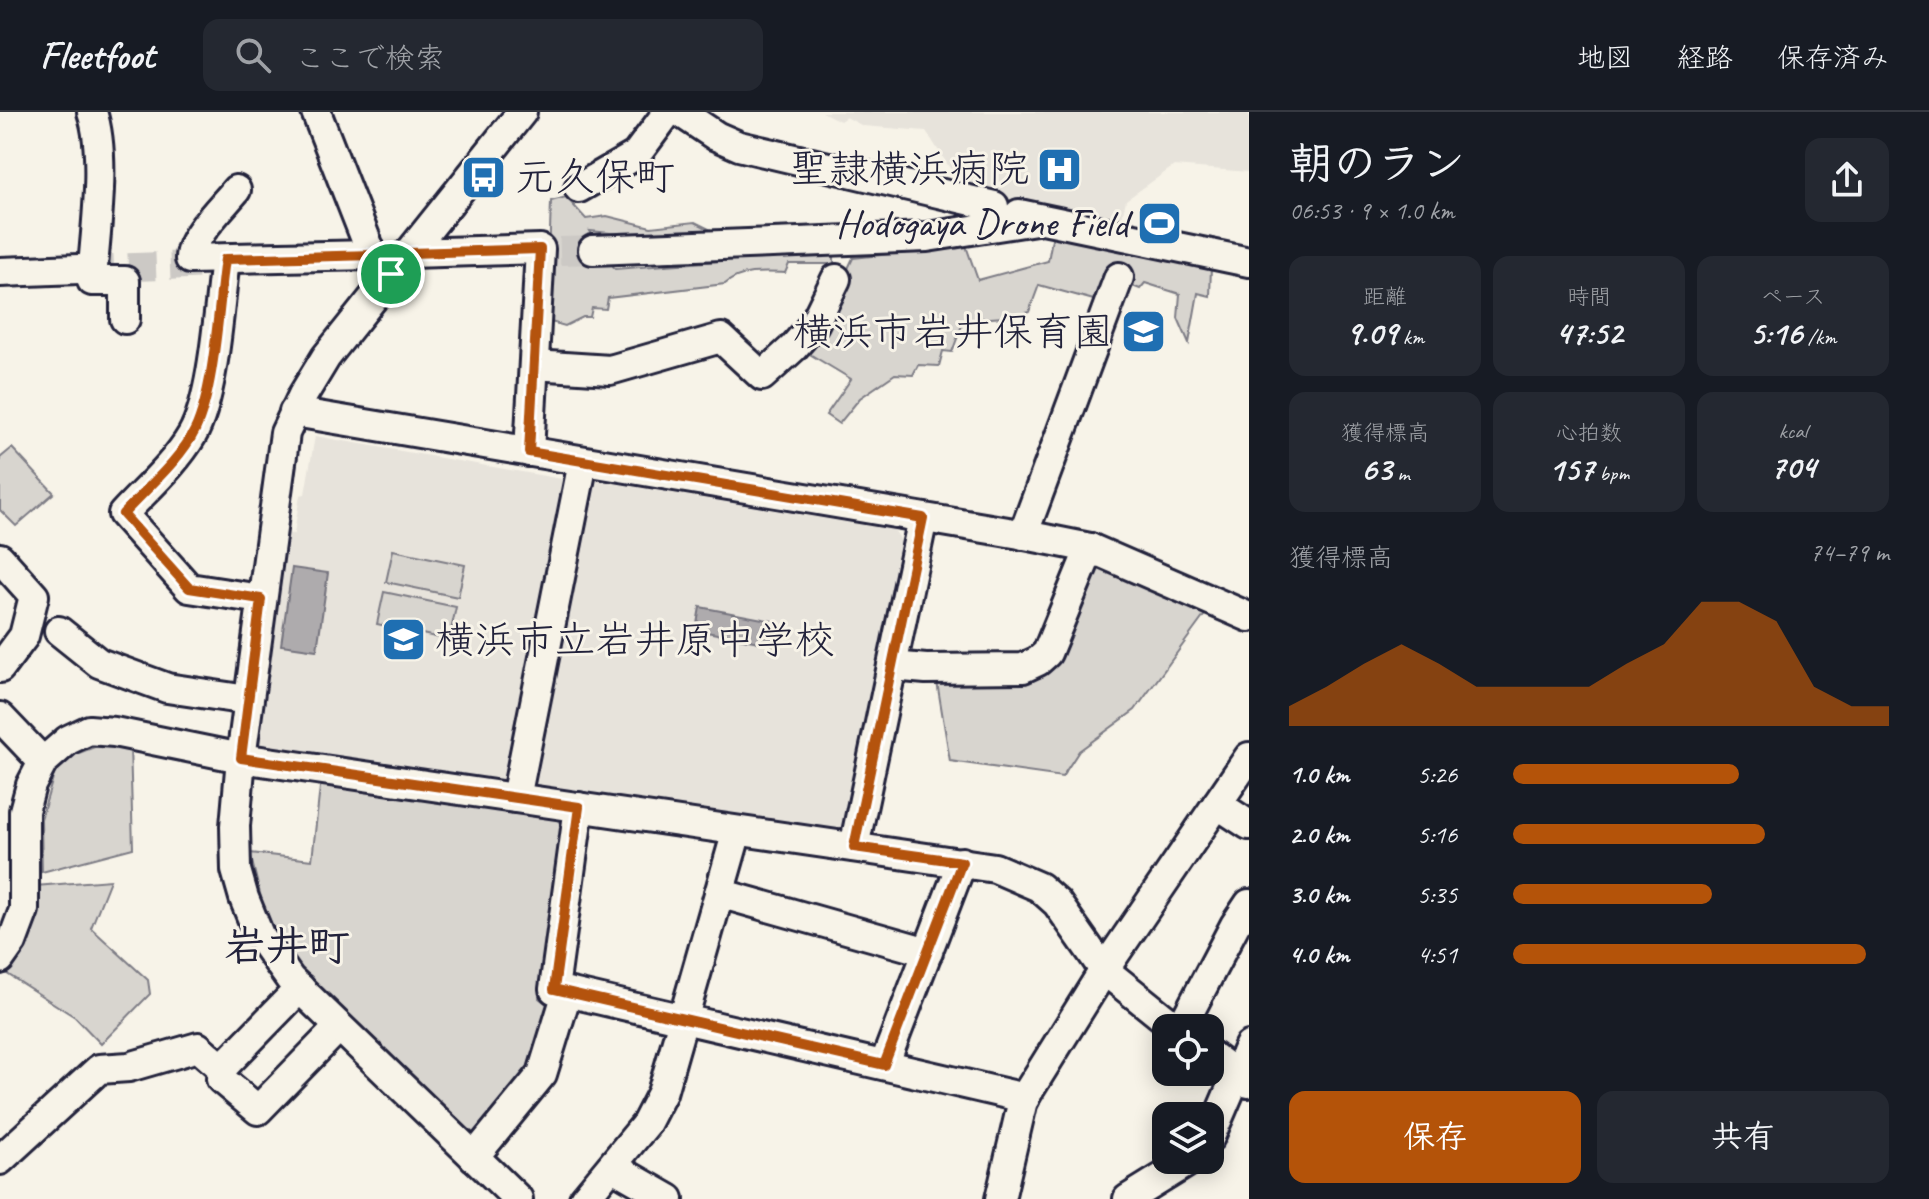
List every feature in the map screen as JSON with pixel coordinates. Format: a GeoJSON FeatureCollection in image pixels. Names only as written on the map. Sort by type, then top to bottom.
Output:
{"type":"FeatureCollection","features":[{"type":"Feature","properties":{"kind":"street"},"geometry":{"type":"LineString","coordinates":[[92,112],[96,123],[99,161],[92,281],[125,281],[125,319]]}},
{"type":"Feature","properties":{"kind":"street"},"geometry":{"type":"LineString","coordinates":[[316,112],[391,261]]}},
{"type":"Feature","properties":{"kind":"street"},"geometry":{"type":"LineString","coordinates":[[518,1199],[300,988],[259,935],[236,870],[235,826],[248,700],[285,433],[326,357],[391,261],[478,171],[522,112]]}},
{"type":"Feature","properties":{"kind":"street"},"geometry":{"type":"LineString","coordinates":[[579,188],[636,155],[668,112]]}},
{"type":"Feature","properties":{"kind":"street"},"geometry":{"type":"LineString","coordinates":[[680,112],[716,136],[739,146],[991,205],[1036,220],[1249,262]]}},
{"type":"Feature","properties":{"kind":"street"},"geometry":{"type":"LineString","coordinates":[[236,190],[196,238],[190,259],[391,261],[540,249],[529,452]]}},
{"type":"Feature","properties":{"kind":"street"},"geometry":{"type":"LineString","coordinates":[[593,250],[848,245],[927,237],[1036,220]]}},
{"type":"Feature","properties":{"kind":"street"},"geometry":{"type":"LineString","coordinates":[[225,259],[205,402],[195,431],[123,514],[189,588],[261,599]]}},
{"type":"Feature","properties":{"kind":"street"},"geometry":{"type":"LineString","coordinates":[[0,272],[79,269]]}},
{"type":"Feature","properties":{"kind":"street"},"geometry":{"type":"LineString","coordinates":[[1023,535],[1119,277]]}},
{"type":"Feature","properties":{"kind":"street"},"geometry":{"type":"LineString","coordinates":[[534,365],[610,370],[721,338],[762,376],[814,324],[836,279]]}},
{"type":"Feature","properties":{"kind":"street"},"geometry":{"type":"LineString","coordinates":[[294,412],[1090,548],[1249,617]]}},
{"type":"Feature","properties":{"kind":"street"},"geometry":{"type":"LineString","coordinates":[[516,798],[583,462]]}},
{"type":"Feature","properties":{"kind":"street"},"geometry":{"type":"LineString","coordinates":[[854,847],[923,518]]}},
{"type":"Feature","properties":{"kind":"street"},"geometry":{"type":"LineString","coordinates":[[892,666],[926,669],[1023,668],[1038,661],[1047,653],[1090,548]]}},
{"type":"Feature","properties":{"kind":"street"},"geometry":{"type":"LineString","coordinates":[[0,558],[34,596],[24,636],[0,668]]}},
{"type":"Feature","properties":{"kind":"street"},"geometry":{"type":"LineString","coordinates":[[59,631],[99,663],[167,688],[248,700]]}},
{"type":"Feature","properties":{"kind":"street"},"geometry":{"type":"LineString","coordinates":[[0,717],[43,762]]}},
{"type":"Feature","properties":{"kind":"street"},"geometry":{"type":"LineString","coordinates":[[0,959],[12,942],[24,910],[24,811],[31,785],[43,762],[68,740],[89,730],[114,732],[241,758],[995,868],[1039,887],[1057,903],[1104,970],[1160,1014]]}},
{"type":"Feature","properties":{"kind":"street"},"geometry":{"type":"LineString","coordinates":[[1000,1199],[1025,1098],[1104,970],[1249,757]]}},
{"type":"Feature","properties":{"kind":"street"},"geometry":{"type":"LineString","coordinates":[[1217,804],[1249,825]]}},
{"type":"Feature","properties":{"kind":"street"},"geometry":{"type":"LineString","coordinates":[[579,807],[554,989],[1025,1098]]}},
{"type":"Feature","properties":{"kind":"street"},"geometry":{"type":"LineString","coordinates":[[584,1199],[646,1124],[662,1093],[737,831]]}},
{"type":"Feature","properties":{"kind":"street"},"geometry":{"type":"LineString","coordinates":[[884,1065],[962,862]]}},
{"type":"Feature","properties":{"kind":"street"},"geometry":{"type":"LineString","coordinates":[[719,893],[928,952]]}},
{"type":"Feature","properties":{"kind":"street"},"geometry":{"type":"LineString","coordinates":[[1186,1014],[1249,904]]}},
{"type":"Feature","properties":{"kind":"street"},"geometry":{"type":"LineString","coordinates":[[300,988],[222,1068],[221,1079],[258,1110],[339,1027]]}},
{"type":"Feature","properties":{"kind":"street"},"geometry":{"type":"LineString","coordinates":[[474,1157],[542,1074],[567,993]]}},
{"type":"Feature","properties":{"kind":"street"},"geometry":{"type":"LineString","coordinates":[[1224,1112],[1242,1079],[1249,1046]]}},
{"type":"Feature","properties":{"kind":"street"},"geometry":{"type":"LineString","coordinates":[[0,1160],[99,1069],[129,1067],[198,1047],[222,1068]]}},
{"type":"Feature","properties":{"kind":"street"},"geometry":{"type":"LineString","coordinates":[[1224,1066],[1242,1079]]}},
{"type":"Feature","properties":{"kind":"street"},"geometry":{"type":"LineString","coordinates":[[613,1167],[669,1199]]}},
{"type":"Feature","properties":{"kind":"street"},"geometry":{"type":"LineString","coordinates":[[1128,1199],[1168,1174]]}},
{"type":"Feature","properties":{"kind":"shaded area","name":"聖隷横浜病院"},"geometry":{"type":"Polygon","coordinates":[[[822,112],[1249,112],[1249,172],[1174,166],[1126,200],[1120,227],[962,187],[926,131],[863,126],[846,117],[840,121],[822,112]]]}},
{"type":"Feature","properties":{"kind":"shaded area"},"geometry":{"type":"Polygon","coordinates":[[[566,197],[586,219],[607,216],[651,227],[695,222],[711,230],[758,230],[679,240],[590,231],[615,269],[834,252],[834,264],[789,264],[785,273],[754,273],[739,276],[725,284],[608,298],[606,309],[592,308],[590,317],[565,326],[547,321],[551,201],[566,197]]]}},
{"type":"Feature","properties":{"kind":"shaded area"},"geometry":{"type":"Polygon","coordinates":[[[1053,233],[1211,267],[1210,296],[1198,293],[1189,343],[1178,318],[1180,294],[1145,283],[1140,289],[1112,278],[1101,302],[1039,285],[1029,312],[964,320],[952,352],[943,351],[939,366],[918,365],[913,375],[895,374],[860,398],[839,424],[826,415],[851,379],[803,350],[822,324],[853,258],[966,246],[978,280],[1048,261],[1053,233]]]}},
{"type":"Feature","properties":{"kind":"shaded area","name":"横浜市立岩井原中学校"},"geometry":{"type":"Polygon","coordinates":[[[315,436],[572,483],[505,787],[262,756],[255,745],[281,533],[294,534],[315,436]]]}},
{"type":"Feature","properties":{"kind":"shaded area"},"geometry":{"type":"Polygon","coordinates":[[[12,448],[54,493],[16,526],[0,510],[0,458],[12,448]]]}},
{"type":"Feature","properties":{"kind":"shaded area"},"geometry":{"type":"Polygon","coordinates":[[[586,479],[894,530],[907,549],[849,832],[840,837],[531,792],[586,479]]]}},
{"type":"Feature","properties":{"kind":"shaded area"},"geometry":{"type":"Polygon","coordinates":[[[393,550],[465,565],[458,597],[386,582],[393,550]]]}},
{"type":"Feature","properties":{"kind":"shaded area"},"geometry":{"type":"Polygon","coordinates":[[[1100,561],[1209,609],[1135,710],[1079,751],[1062,777],[950,761],[937,682],[1033,676],[1100,561]]]}},
{"type":"Feature","properties":{"kind":"shaded area"},"geometry":{"type":"Polygon","coordinates":[[[292,568],[328,573],[317,650],[281,645],[292,568]]]}},
{"type":"Feature","properties":{"kind":"shaded area"},"geometry":{"type":"Polygon","coordinates":[[[384,592],[456,607],[449,640],[377,624],[384,592]]]}},
{"type":"Feature","properties":{"kind":"shaded area"},"geometry":{"type":"Polygon","coordinates":[[[700,607],[778,622],[774,645],[696,630],[700,607]]]}},
{"type":"Feature","properties":{"kind":"shaded area"},"geometry":{"type":"Polygon","coordinates":[[[110,741],[130,744],[133,848],[42,872],[41,819],[58,761],[110,741]]]}},
{"type":"Feature","properties":{"kind":"shaded area"},"geometry":{"type":"Polygon","coordinates":[[[321,778],[565,819],[539,998],[556,1011],[536,1070],[474,1136],[318,989],[287,952],[264,910],[250,853],[312,860],[321,778]]]}},
{"type":"Feature","properties":{"kind":"shaded area"},"geometry":{"type":"Polygon","coordinates":[[[110,880],[91,928],[148,980],[150,994],[101,1044],[75,1017],[1,970],[35,886],[110,880]]]}},
{"type":"Feature","properties":{"kind":"tunnel"},"geometry":{"type":"LineString","coordinates":[[518,252],[593,250]]}},
{"type":"Feature","properties":{"kind":"tunnel"},"geometry":{"type":"LineString","coordinates":[[86,269],[213,264]]}},
{"type":"Feature","properties":{"kind":"place","name":"聖隷横浜病院"},"geometry":{"type":"Point","coordinates":[1060,169]}},
{"type":"Feature","properties":{"kind":"place","name":"元久保町"},"geometry":{"type":"Point","coordinates":[484,177]}},
{"type":"Feature","properties":{"kind":"place","name":"Hodogaya Drone Field"},"geometry":{"type":"Point","coordinates":[1159,223]}},
{"type":"Feature","properties":{"kind":"place","name":"横浜市岩井保育園"},"geometry":{"type":"Point","coordinates":[1144,332]}},
{"type":"Feature","properties":{"kind":"place","name":"横浜市立岩井原中学校"},"geometry":{"type":"Point","coordinates":[404,640]}},
{"type":"Feature","properties":{"kind":"district","name":"岩井町"},"geometry":{"type":"Point","coordinates":[287,946]}},
{"type":"Feature","properties":{"kind":"route"},"geometry":{"type":"LineString","coordinates":[[540,249],[529,452],[923,518],[854,847],[962,862],[884,1065],[554,989],[579,807],[241,758],[261,599],[189,588],[123,514],[195,431],[205,402],[225,259],[373,255],[374,260],[391,274],[409,253],[540,249]]}}]}
